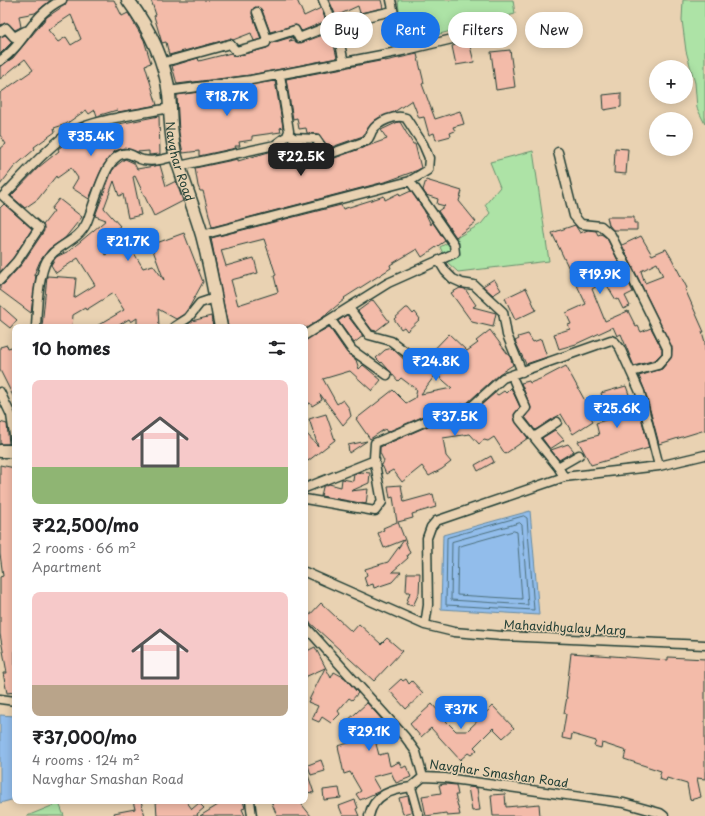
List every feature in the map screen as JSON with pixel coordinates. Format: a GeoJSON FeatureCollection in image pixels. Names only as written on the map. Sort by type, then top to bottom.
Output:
{"type":"FeatureCollection","features":[{"type":"Feature","properties":{"kind":"main road","name":"Navghar Road"},"geometry":{"type":"LineString","coordinates":[[128,0],[143,20],[154,42],[161,62],[168,91],[178,161],[202,235],[220,324]]}},
{"type":"Feature","properties":{"kind":"main road"},"geometry":{"type":"LineString","coordinates":[[0,451],[12,451]]}},
{"type":"Feature","properties":{"kind":"street"},"geometry":{"type":"LineString","coordinates":[[0,61],[15,48],[26,31],[38,17],[53,4],[62,0]]}},
{"type":"Feature","properties":{"kind":"street"},"geometry":{"type":"LineString","coordinates":[[323,0],[328,12]]}},
{"type":"Feature","properties":{"kind":"street"},"geometry":{"type":"LineString","coordinates":[[391,0],[402,51]]}},
{"type":"Feature","properties":{"kind":"street"},"geometry":{"type":"LineString","coordinates":[[373,15],[393,11]]}},
{"type":"Feature","properties":{"kind":"street"},"geometry":{"type":"LineString","coordinates":[[161,62],[230,44],[236,51],[266,44],[267,39],[257,12]]}},
{"type":"Feature","properties":{"kind":"street"},"geometry":{"type":"LineString","coordinates":[[0,32],[6,28],[14,37],[26,31]]}},
{"type":"Feature","properties":{"kind":"street"},"geometry":{"type":"LineString","coordinates":[[267,39],[295,30],[299,38],[320,30]]}},
{"type":"Feature","properties":{"kind":"street"},"geometry":{"type":"LineString","coordinates":[[168,91],[280,75],[402,51],[448,40]]}},
{"type":"Feature","properties":{"kind":"street"},"geometry":{"type":"LineString","coordinates":[[340,48],[344,63]]}},
{"type":"Feature","properties":{"kind":"street"},"geometry":{"type":"LineString","coordinates":[[36,324],[42,278],[46,263],[55,252],[77,238],[81,233],[102,181],[114,159],[118,155],[128,153],[142,160],[178,161],[275,145],[282,141],[288,134],[280,75]]}},
{"type":"Feature","properties":{"kind":"street"},"geometry":{"type":"LineString","coordinates":[[0,280],[17,261],[39,228],[3,196],[62,137],[96,122],[170,108]]}},
{"type":"Feature","properties":{"kind":"street"},"geometry":{"type":"LineString","coordinates":[[202,235],[410,181],[428,170],[429,158],[423,144],[406,118],[402,116],[393,116],[373,129],[366,142],[327,155],[316,139],[294,138],[288,134]]}},
{"type":"Feature","properties":{"kind":"street"},"geometry":{"type":"LineString","coordinates":[[558,152],[574,216],[581,224],[600,226],[610,235],[667,348],[667,355],[658,365],[632,372]]}},
{"type":"Feature","properties":{"kind":"street"},"geometry":{"type":"LineString","coordinates":[[308,333],[388,283],[455,253],[454,244],[410,181]]}},
{"type":"Feature","properties":{"kind":"street"},"geometry":{"type":"LineString","coordinates":[[439,261],[445,271],[453,279],[462,283],[474,285],[503,312],[507,335],[522,372]]}},
{"type":"Feature","properties":{"kind":"street"},"geometry":{"type":"LineString","coordinates":[[179,324],[188,318],[195,306],[215,298]]}},
{"type":"Feature","properties":{"kind":"street"},"geometry":{"type":"LineString","coordinates":[[349,308],[369,335],[391,342],[416,360]]}},
{"type":"Feature","properties":{"kind":"street"},"geometry":{"type":"LineString","coordinates":[[331,320],[352,350],[387,375]]}},
{"type":"Feature","properties":{"kind":"street"},"geometry":{"type":"LineString","coordinates":[[308,500],[375,511],[382,502],[375,460],[375,443],[440,415],[470,408],[504,378],[611,340],[616,342],[620,348],[632,372],[647,416],[659,466]]}},
{"type":"Feature","properties":{"kind":"street"},"geometry":{"type":"LineString","coordinates":[[514,382],[526,408],[519,416],[520,420],[558,467],[564,477]]}},
{"type":"Feature","properties":{"kind":"street"},"geometry":{"type":"LineString","coordinates":[[0,392],[11,415],[12,422]]}},
{"type":"Feature","properties":{"kind":"street"},"geometry":{"type":"LineString","coordinates":[[534,437],[557,422]]}},
{"type":"Feature","properties":{"kind":"street"},"geometry":{"type":"LineString","coordinates":[[558,467],[578,455]]}},
{"type":"Feature","properties":{"kind":"street"},"geometry":{"type":"LineString","coordinates":[[425,625],[428,605],[427,538],[431,527],[436,521],[564,477],[659,466],[705,455]]}},
{"type":"Feature","properties":{"kind":"street"},"geometry":{"type":"LineString","coordinates":[[308,487],[375,460]]}},
{"type":"Feature","properties":{"kind":"street","name":"Mahavidhyalay Marg"},"geometry":{"type":"LineString","coordinates":[[308,573],[425,625],[454,632],[502,636],[705,645]]}},
{"type":"Feature","properties":{"kind":"street","name":"Navghar Smashan Road"},"geometry":{"type":"LineString","coordinates":[[308,629],[405,737],[416,752],[423,777],[446,778],[624,803],[660,813],[664,816]]}},
{"type":"Feature","properties":{"kind":"street"},"geometry":{"type":"LineString","coordinates":[[0,699],[12,701]]}},
{"type":"Feature","properties":{"kind":"street"},"geometry":{"type":"LineString","coordinates":[[369,816],[375,803],[385,793],[390,790],[411,787],[423,777]]}},
{"type":"Feature","properties":{"kind":"street"},"geometry":{"type":"LineString","coordinates":[[411,787],[419,816]]}},
{"type":"Feature","properties":{"kind":"street"},"geometry":{"type":"LineString","coordinates":[[250,804],[252,816]]}},
{"type":"Feature","properties":{"kind":"green space"},"geometry":{"type":"Polygon","coordinates":[[[398,0],[513,0],[515,12],[448,12],[448,32],[440,34],[440,12],[399,12],[398,0]]]}},
{"type":"Feature","properties":{"kind":"green space"},"geometry":{"type":"Polygon","coordinates":[[[683,0],[705,0],[705,124],[697,108],[693,76],[693,60],[689,60],[686,51],[682,20],[683,0]]]}},
{"type":"Feature","properties":{"kind":"green space"},"geometry":{"type":"Polygon","coordinates":[[[533,151],[549,261],[458,272],[447,262],[440,247],[481,224],[490,213],[485,205],[500,187],[490,162],[533,151]]]}},
{"type":"Feature","properties":{"kind":"green space"},"geometry":{"type":"Polygon","coordinates":[[[59,804],[64,816],[27,816],[59,804]]]}},
{"type":"Feature","properties":{"kind":"water"},"geometry":{"type":"Polygon","coordinates":[[[530,511],[539,615],[441,609],[443,535],[530,511]]]}},
{"type":"Feature","properties":{"kind":"water"},"geometry":{"type":"Polygon","coordinates":[[[0,715],[12,716],[12,800],[0,803],[0,715]]]}},
{"type":"Feature","properties":{"kind":"building"},"geometry":{"type":"Polygon","coordinates":[[[0,0],[51,0],[35,13],[19,16],[21,27],[15,30],[8,23],[0,25],[0,0]]]}},
{"type":"Feature","properties":{"kind":"building"},"geometry":{"type":"Polygon","coordinates":[[[67,0],[114,0],[122,16],[128,13],[144,40],[151,63],[145,65],[157,105],[118,112],[117,110],[97,116],[95,110],[89,114],[86,110],[66,124],[54,128],[55,132],[34,147],[35,149],[14,167],[0,185],[0,149],[6,144],[0,135],[0,93],[33,70],[25,59],[0,79],[0,66],[13,58],[47,17],[65,5],[67,0]],[[71,15],[48,30],[58,42],[66,37],[71,45],[81,39],[71,15]]]}},
{"type":"Feature","properties":{"kind":"building"},"geometry":{"type":"Polygon","coordinates":[[[151,0],[297,0],[304,16],[321,8],[323,12],[320,12],[320,24],[302,31],[296,25],[270,32],[262,10],[255,7],[252,14],[261,39],[254,41],[251,33],[233,40],[229,39],[169,55],[166,42],[162,43],[154,16],[156,15],[151,0]]]}},
{"type":"Feature","properties":{"kind":"building"},"geometry":{"type":"Polygon","coordinates":[[[329,0],[381,0],[383,8],[360,12],[358,6],[345,12],[334,12],[329,0]]]}},
{"type":"Feature","properties":{"kind":"building"},"geometry":{"type":"Polygon","coordinates":[[[5,35],[12,42],[0,54],[0,37],[5,35]]]}},
{"type":"Feature","properties":{"kind":"building"},"geometry":{"type":"Polygon","coordinates":[[[320,36],[320,48],[335,48],[337,58],[250,75],[177,84],[172,66],[198,58],[199,61],[231,53],[237,56],[267,48],[272,43],[292,37],[293,38],[289,41],[294,40],[301,43],[320,36]]]}},
{"type":"Feature","properties":{"kind":"building"},"geometry":{"type":"Polygon","coordinates":[[[452,48],[470,48],[474,62],[456,65],[452,48]]]}},
{"type":"Feature","properties":{"kind":"building"},"geometry":{"type":"Polygon","coordinates":[[[510,50],[515,87],[496,90],[491,52],[510,50]]]}},
{"type":"Feature","properties":{"kind":"building"},"geometry":{"type":"Polygon","coordinates":[[[417,54],[424,83],[422,84],[435,119],[460,111],[464,124],[453,127],[455,131],[450,133],[451,136],[436,140],[434,133],[429,135],[424,117],[419,118],[412,100],[394,112],[375,120],[363,136],[329,148],[319,134],[307,133],[306,128],[299,129],[297,118],[293,119],[286,79],[417,54]]]}},
{"type":"Feature","properties":{"kind":"building"},"geometry":{"type":"Polygon","coordinates":[[[275,81],[283,127],[280,128],[281,132],[252,136],[252,140],[239,142],[240,146],[235,146],[236,148],[199,156],[199,151],[183,153],[179,133],[177,95],[275,81]]]}},
{"type":"Feature","properties":{"kind":"building"},"geometry":{"type":"Polygon","coordinates":[[[621,93],[621,107],[604,110],[603,95],[621,93]]]}},
{"type":"Feature","properties":{"kind":"building"},"geometry":{"type":"Polygon","coordinates":[[[159,116],[160,154],[149,155],[149,151],[137,152],[125,148],[115,151],[103,166],[89,199],[72,188],[78,178],[71,168],[57,178],[56,176],[38,199],[25,208],[11,196],[39,167],[59,151],[58,149],[74,137],[93,129],[105,140],[104,127],[159,116]]]}},
{"type":"Feature","properties":{"kind":"building"},"geometry":{"type":"Polygon","coordinates":[[[400,122],[413,144],[415,144],[421,168],[418,170],[388,181],[212,227],[203,191],[200,191],[198,186],[195,168],[238,159],[238,161],[279,149],[282,161],[299,154],[295,146],[300,144],[313,144],[323,158],[329,160],[387,139],[381,130],[400,122]]]}},
{"type":"Feature","properties":{"kind":"building"},"geometry":{"type":"Polygon","coordinates":[[[615,148],[628,149],[626,174],[614,173],[615,148]]]}},
{"type":"Feature","properties":{"kind":"building"},"geometry":{"type":"Polygon","coordinates":[[[125,159],[134,163],[137,169],[160,165],[166,186],[176,181],[183,201],[154,216],[135,176],[133,177],[141,215],[128,218],[123,194],[119,196],[114,181],[104,208],[120,226],[99,244],[106,255],[130,237],[140,249],[134,253],[143,268],[153,265],[164,280],[151,245],[184,233],[203,282],[190,306],[184,314],[176,319],[158,309],[159,324],[137,324],[137,318],[131,322],[129,319],[121,324],[100,324],[124,310],[113,293],[86,310],[85,308],[73,315],[72,324],[42,324],[47,276],[76,278],[74,298],[95,285],[78,258],[56,273],[51,265],[56,257],[69,251],[106,220],[95,216],[112,171],[125,159]]]}},
{"type":"Feature","properties":{"kind":"building"},"geometry":{"type":"Polygon","coordinates":[[[426,180],[462,191],[459,201],[476,222],[456,237],[438,211],[445,206],[437,204],[438,199],[426,195],[423,190],[426,180]]]}},
{"type":"Feature","properties":{"kind":"building"},"geometry":{"type":"Polygon","coordinates":[[[411,191],[424,210],[431,225],[432,221],[445,241],[422,257],[417,249],[390,265],[391,268],[344,298],[345,299],[322,318],[308,327],[308,324],[227,324],[211,238],[341,205],[343,209],[384,196],[385,200],[399,193],[400,196],[411,191]],[[264,239],[221,250],[226,266],[254,258],[258,273],[231,280],[238,305],[278,292],[274,276],[276,275],[264,239]]]}},
{"type":"Feature","properties":{"kind":"building"},"geometry":{"type":"Polygon","coordinates":[[[59,199],[82,217],[65,238],[49,249],[40,261],[34,275],[36,275],[31,313],[0,290],[0,285],[4,284],[22,264],[44,231],[43,225],[54,211],[51,209],[59,199]]]}},
{"type":"Feature","properties":{"kind":"building"},"geometry":{"type":"Polygon","coordinates":[[[4,204],[32,229],[13,258],[0,272],[0,208],[4,204]]]}},
{"type":"Feature","properties":{"kind":"building"},"geometry":{"type":"Polygon","coordinates":[[[607,217],[634,217],[634,223],[637,223],[637,230],[613,230],[609,225],[607,217]]]}},
{"type":"Feature","properties":{"kind":"building"},"geometry":{"type":"Polygon","coordinates":[[[575,225],[580,233],[588,230],[596,231],[598,235],[601,234],[607,238],[633,292],[625,296],[630,306],[623,309],[618,299],[616,300],[605,282],[592,289],[605,321],[628,311],[636,327],[638,326],[641,332],[651,328],[662,349],[662,353],[655,360],[634,366],[621,334],[617,336],[613,327],[576,344],[559,349],[554,334],[570,329],[568,325],[571,324],[566,313],[586,304],[552,233],[575,225]]]}},
{"type":"Feature","properties":{"kind":"building"},"geometry":{"type":"Polygon","coordinates":[[[641,236],[652,255],[666,249],[687,288],[685,289],[704,332],[702,332],[705,342],[705,430],[659,444],[645,391],[639,376],[662,369],[671,358],[672,348],[622,245],[641,236]],[[657,263],[641,271],[645,283],[663,276],[657,263]]]}},
{"type":"Feature","properties":{"kind":"building"},"geometry":{"type":"Polygon","coordinates":[[[494,279],[501,290],[493,295],[483,286],[494,279]]]}},
{"type":"Feature","properties":{"kind":"building"},"geometry":{"type":"Polygon","coordinates":[[[460,288],[465,289],[476,305],[473,307],[496,313],[493,327],[472,322],[451,293],[460,288]]]}},
{"type":"Feature","properties":{"kind":"building"},"geometry":{"type":"Polygon","coordinates":[[[526,288],[536,310],[515,320],[505,298],[526,288]]]}},
{"type":"Feature","properties":{"kind":"building"},"geometry":{"type":"Polygon","coordinates":[[[373,300],[389,321],[376,331],[372,330],[358,311],[373,300]]]}},
{"type":"Feature","properties":{"kind":"building"},"geometry":{"type":"Polygon","coordinates":[[[0,305],[17,320],[10,328],[0,320],[0,305]]]}},
{"type":"Feature","properties":{"kind":"building"},"geometry":{"type":"Polygon","coordinates":[[[406,308],[408,308],[413,314],[415,312],[420,319],[407,331],[404,327],[401,329],[394,319],[406,308]]]}},
{"type":"Feature","properties":{"kind":"building"},"geometry":{"type":"Polygon","coordinates":[[[347,315],[363,336],[354,343],[338,321],[347,315]]]}},
{"type":"Feature","properties":{"kind":"building"},"geometry":{"type":"Polygon","coordinates":[[[211,316],[212,324],[188,324],[192,321],[211,316]]]}},
{"type":"Feature","properties":{"kind":"building"},"geometry":{"type":"Polygon","coordinates":[[[329,327],[347,353],[356,360],[359,369],[363,365],[381,380],[372,391],[350,371],[323,379],[337,404],[343,400],[349,408],[351,416],[343,425],[320,394],[322,400],[312,406],[310,403],[308,404],[308,338],[329,327]]]}},
{"type":"Feature","properties":{"kind":"building"},"geometry":{"type":"Polygon","coordinates":[[[490,330],[510,357],[513,365],[499,374],[467,403],[438,410],[387,432],[385,429],[370,439],[356,419],[393,390],[406,403],[415,398],[417,390],[401,378],[398,381],[382,362],[381,363],[376,358],[385,350],[392,348],[413,368],[420,364],[449,334],[467,351],[478,343],[476,341],[490,330]],[[436,374],[421,394],[452,388],[436,374]]]}},
{"type":"Feature","properties":{"kind":"building"},"geometry":{"type":"Polygon","coordinates":[[[528,334],[533,342],[541,339],[547,357],[526,364],[515,341],[519,339],[518,337],[528,334]]]}},
{"type":"Feature","properties":{"kind":"building"},"geometry":{"type":"Polygon","coordinates":[[[7,345],[8,348],[12,347],[12,394],[0,370],[0,347],[7,345]]]}},
{"type":"Feature","properties":{"kind":"building"},"geometry":{"type":"Polygon","coordinates":[[[566,366],[590,410],[588,412],[593,421],[573,434],[561,414],[535,430],[525,417],[531,408],[521,383],[529,381],[530,383],[566,366]]]}},
{"type":"Feature","properties":{"kind":"building"},"geometry":{"type":"Polygon","coordinates":[[[626,386],[631,400],[636,398],[649,448],[591,465],[578,441],[599,435],[596,423],[609,419],[601,393],[626,386]]]}},
{"type":"Feature","properties":{"kind":"building"},"geometry":{"type":"Polygon","coordinates":[[[511,388],[520,407],[514,414],[515,421],[528,438],[505,454],[494,437],[488,441],[484,440],[479,444],[470,434],[443,438],[446,456],[451,462],[442,469],[429,476],[422,466],[402,482],[393,470],[386,474],[382,465],[384,461],[380,453],[380,447],[442,420],[472,413],[495,393],[498,395],[504,391],[506,393],[511,388]]]}},
{"type":"Feature","properties":{"kind":"building"},"geometry":{"type":"Polygon","coordinates":[[[326,414],[335,440],[308,461],[308,435],[318,446],[309,419],[326,414]]]}},
{"type":"Feature","properties":{"kind":"building"},"geometry":{"type":"Polygon","coordinates":[[[0,422],[7,424],[9,444],[0,444],[0,422]]]}},
{"type":"Feature","properties":{"kind":"building"},"geometry":{"type":"Polygon","coordinates":[[[555,430],[564,440],[550,449],[542,438],[555,430]]]}},
{"type":"Feature","properties":{"kind":"building"},"geometry":{"type":"Polygon","coordinates":[[[367,441],[349,453],[348,445],[367,441]]]}},
{"type":"Feature","properties":{"kind":"building"},"geometry":{"type":"Polygon","coordinates":[[[568,444],[574,451],[559,460],[551,450],[568,444]]]}},
{"type":"Feature","properties":{"kind":"building"},"geometry":{"type":"Polygon","coordinates":[[[491,456],[494,462],[478,471],[475,465],[491,456]]]}},
{"type":"Feature","properties":{"kind":"building"},"geometry":{"type":"Polygon","coordinates":[[[0,465],[12,467],[12,692],[7,693],[3,673],[7,673],[0,634],[0,577],[3,576],[0,554],[0,465]]]}},
{"type":"Feature","properties":{"kind":"building"},"geometry":{"type":"Polygon","coordinates":[[[361,472],[370,473],[369,483],[351,491],[368,489],[366,504],[321,496],[323,487],[329,484],[341,487],[342,479],[353,481],[354,474],[361,472]]]}},
{"type":"Feature","properties":{"kind":"building"},"geometry":{"type":"Polygon","coordinates":[[[401,485],[404,502],[433,494],[436,507],[412,514],[413,518],[398,522],[410,553],[407,555],[408,558],[392,572],[401,572],[392,582],[374,588],[373,584],[367,586],[364,577],[367,575],[365,569],[388,562],[404,540],[384,548],[378,533],[384,530],[383,528],[397,522],[393,497],[390,498],[388,486],[401,485]]]}},
{"type":"Feature","properties":{"kind":"building"},"geometry":{"type":"Polygon","coordinates":[[[407,573],[420,573],[419,593],[413,606],[406,604],[410,592],[406,592],[407,573]]]}},
{"type":"Feature","properties":{"kind":"building"},"geometry":{"type":"Polygon","coordinates":[[[321,603],[352,632],[359,624],[381,644],[387,638],[402,651],[374,681],[308,621],[308,617],[321,603]]]}},
{"type":"Feature","properties":{"kind":"building"},"geometry":{"type":"Polygon","coordinates":[[[315,647],[331,678],[334,672],[345,678],[358,693],[352,700],[349,698],[338,711],[340,714],[331,723],[322,717],[319,722],[312,719],[318,706],[308,702],[325,668],[308,676],[308,650],[315,647]]]}},
{"type":"Feature","properties":{"kind":"building"},"geometry":{"type":"Polygon","coordinates":[[[571,653],[668,660],[668,657],[705,659],[705,779],[697,778],[701,797],[690,800],[687,784],[667,778],[666,781],[659,779],[661,771],[624,759],[626,751],[602,743],[601,748],[594,746],[596,741],[572,734],[571,740],[562,738],[566,714],[564,713],[571,653]]]}},
{"type":"Feature","properties":{"kind":"building"},"geometry":{"type":"Polygon","coordinates":[[[401,679],[403,681],[406,679],[409,684],[412,681],[423,693],[406,709],[389,690],[401,679]]]}},
{"type":"Feature","properties":{"kind":"building"},"geometry":{"type":"Polygon","coordinates":[[[367,703],[395,734],[395,736],[388,740],[387,738],[376,744],[379,755],[387,753],[390,766],[399,762],[402,768],[406,766],[411,777],[396,783],[391,772],[372,777],[380,791],[360,800],[356,794],[361,791],[350,772],[344,774],[338,746],[352,742],[350,737],[357,735],[346,722],[367,703]]]}},
{"type":"Feature","properties":{"kind":"building"},"geometry":{"type":"Polygon","coordinates":[[[432,704],[440,713],[439,714],[456,731],[467,731],[493,706],[514,728],[503,738],[493,728],[474,747],[477,750],[471,755],[468,753],[460,760],[431,728],[421,737],[410,724],[432,704]]]}},
{"type":"Feature","properties":{"kind":"building"},"geometry":{"type":"Polygon","coordinates":[[[321,760],[325,771],[311,775],[308,765],[321,760]]]}},
{"type":"Feature","properties":{"kind":"building"},"geometry":{"type":"Polygon","coordinates":[[[308,775],[314,793],[308,792],[308,775]]]}},
{"type":"Feature","properties":{"kind":"building"},"geometry":{"type":"Polygon","coordinates":[[[439,785],[456,785],[458,795],[455,795],[460,815],[447,816],[446,813],[426,816],[422,796],[441,793],[439,785]]]}},
{"type":"Feature","properties":{"kind":"building"},"geometry":{"type":"Polygon","coordinates":[[[468,787],[477,788],[480,810],[472,811],[468,787]]]}},
{"type":"Feature","properties":{"kind":"building"},"geometry":{"type":"Polygon","coordinates":[[[339,788],[341,798],[324,800],[323,790],[339,788]]]}},
{"type":"Feature","properties":{"kind":"building"},"geometry":{"type":"Polygon","coordinates":[[[505,794],[506,807],[539,804],[540,816],[493,816],[491,795],[505,794]]]}},
{"type":"Feature","properties":{"kind":"building"},"geometry":{"type":"Polygon","coordinates":[[[408,796],[411,812],[403,814],[399,798],[408,796]]]}},
{"type":"Feature","properties":{"kind":"building"},"geometry":{"type":"Polygon","coordinates":[[[355,800],[358,808],[356,809],[359,816],[343,816],[339,806],[355,800]]]}},
{"type":"Feature","properties":{"kind":"building"},"geometry":{"type":"Polygon","coordinates":[[[134,804],[142,804],[145,816],[115,816],[114,813],[135,809],[134,804]]]}},
{"type":"Feature","properties":{"kind":"building"},"geometry":{"type":"Polygon","coordinates":[[[156,804],[188,804],[192,809],[200,804],[204,808],[197,814],[198,816],[157,816],[156,804]]]}},
{"type":"Feature","properties":{"kind":"building"},"geometry":{"type":"Polygon","coordinates":[[[244,804],[245,808],[242,809],[245,816],[200,816],[218,805],[244,804]]]}},
{"type":"Feature","properties":{"kind":"building"},"geometry":{"type":"Polygon","coordinates":[[[272,804],[301,804],[311,816],[277,816],[272,804]]]}}]}
